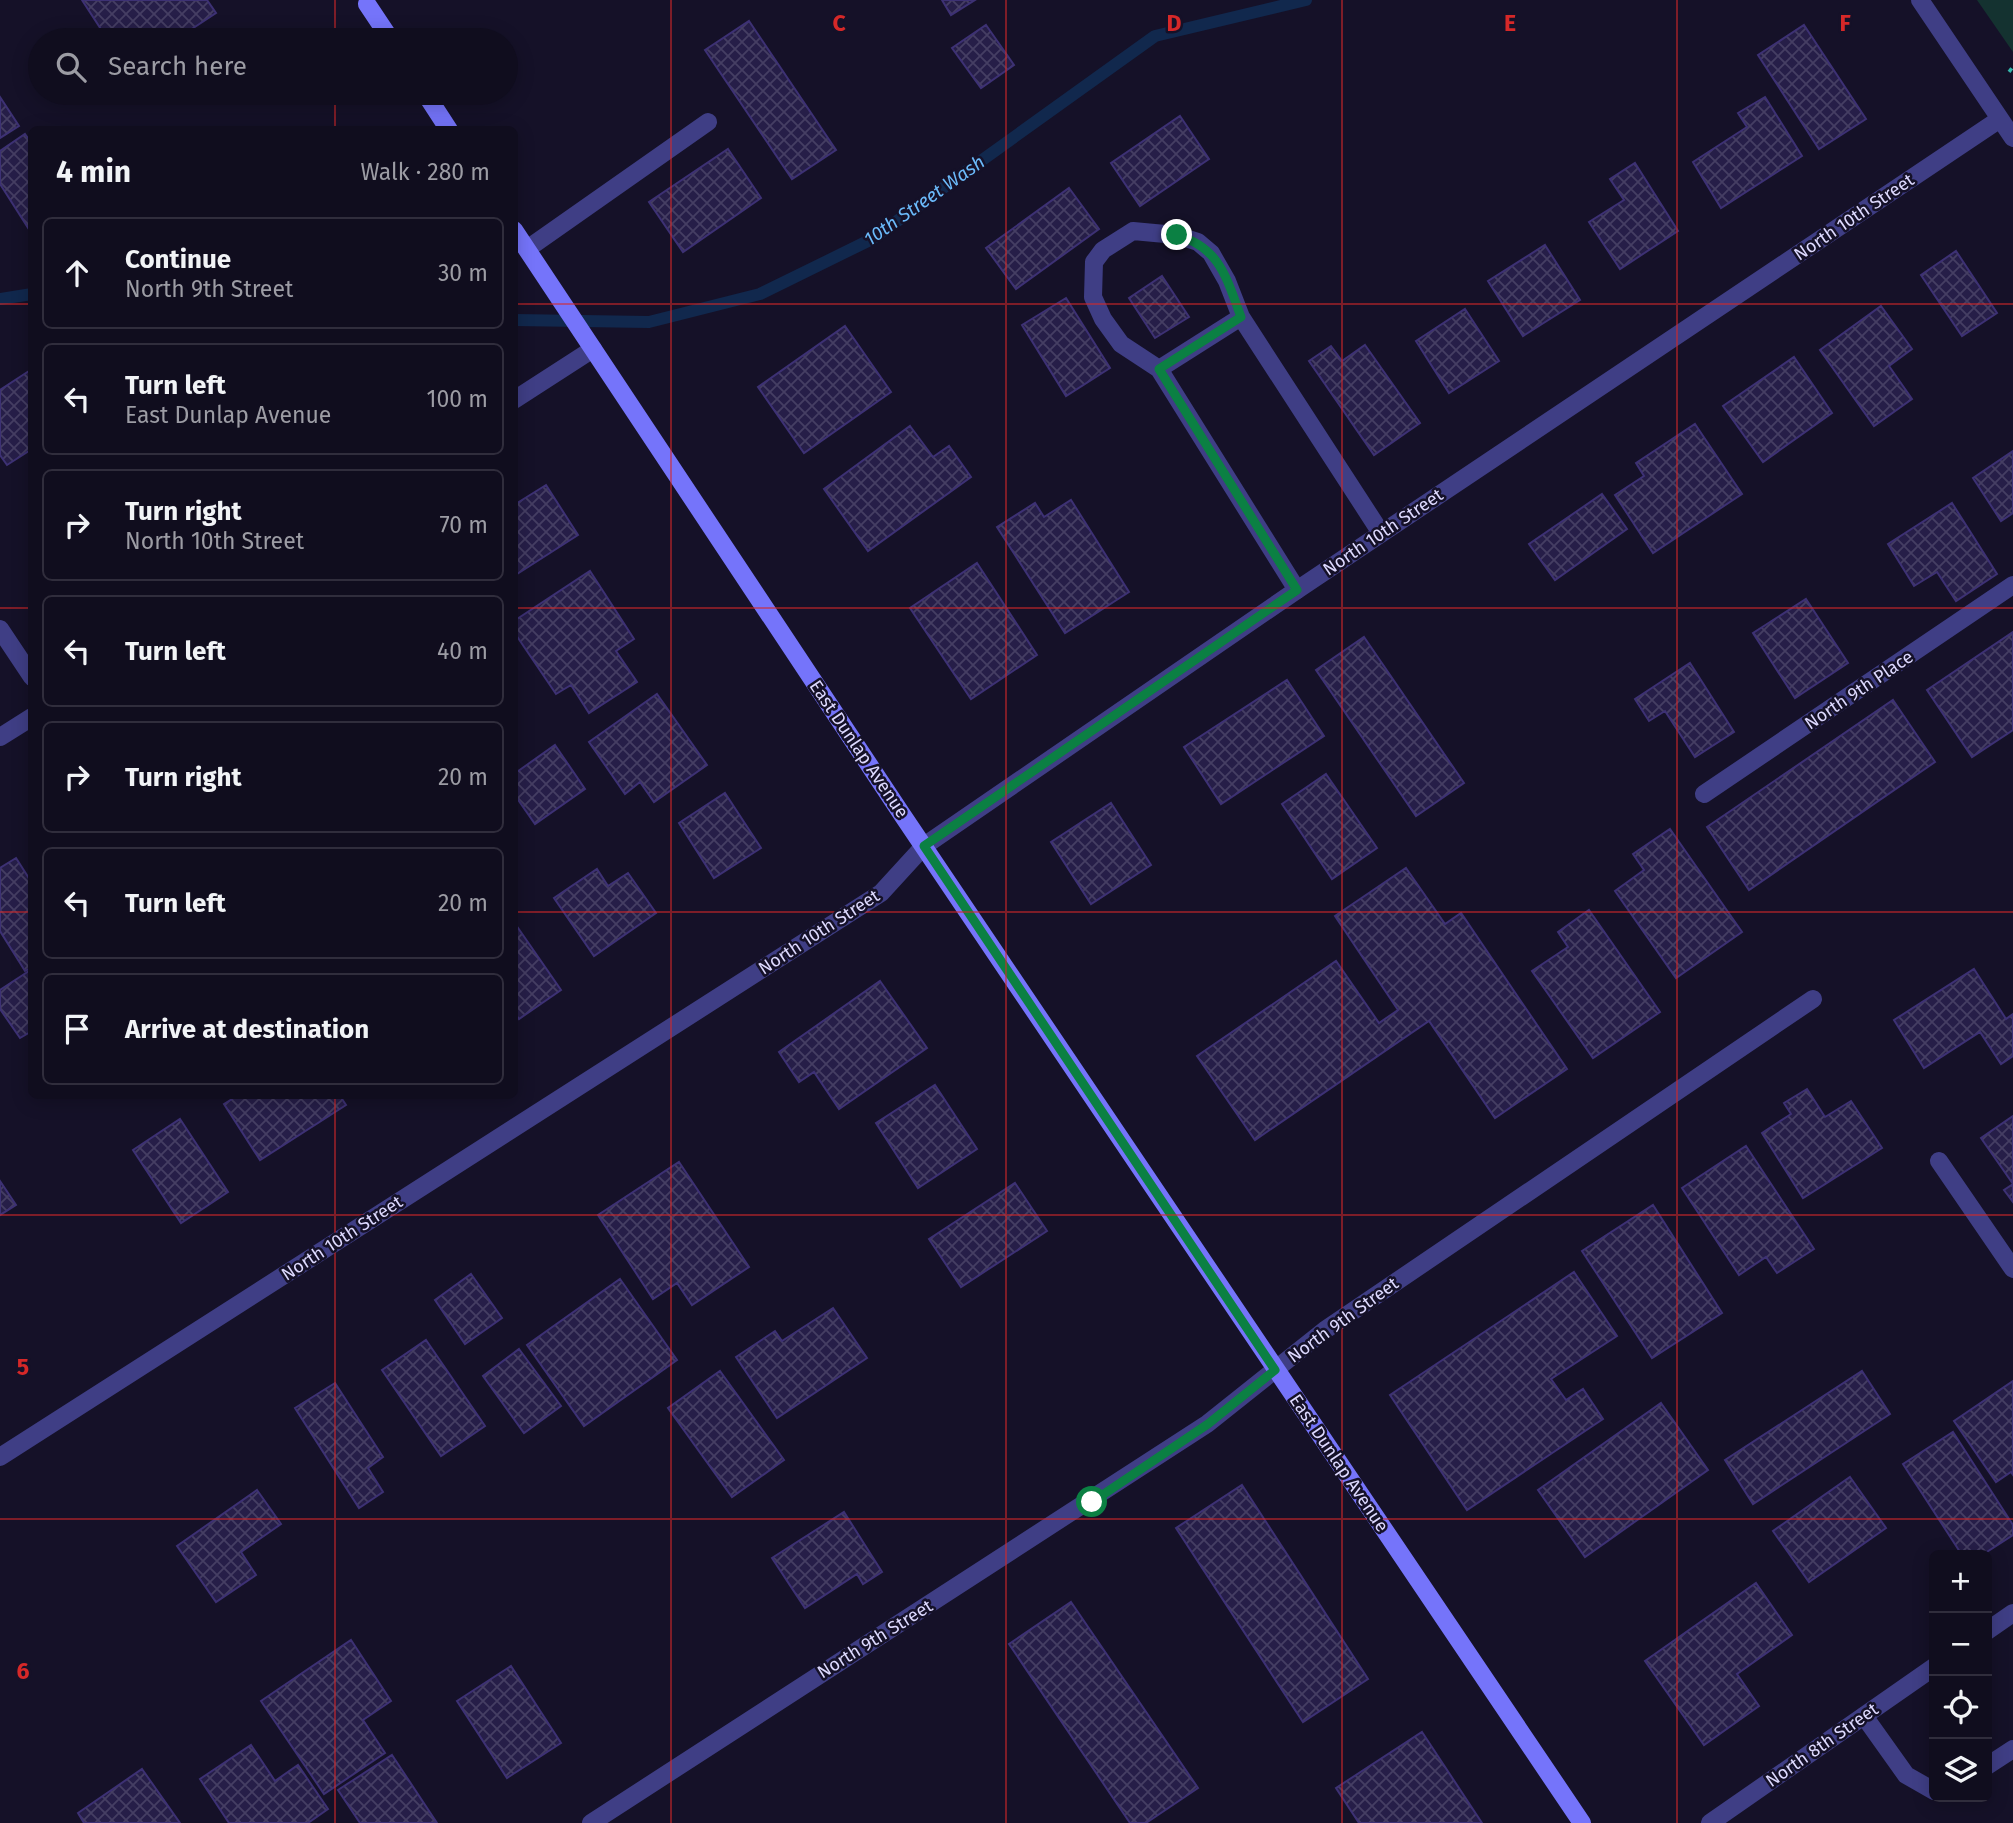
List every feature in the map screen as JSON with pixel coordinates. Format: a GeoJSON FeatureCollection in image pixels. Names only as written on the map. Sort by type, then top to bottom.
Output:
{"type":"FeatureCollection","features":[{"type":"Feature","properties":{"kind":"street"},"geometry":{"type":"LineString","coordinates":[[1920,0],[2013,138]]}},
{"type":"Feature","properties":{"kind":"street"},"geometry":{"type":"LineString","coordinates":[[369,1],[384,28]]}},
{"type":"Feature","properties":{"kind":"street"},"geometry":{"type":"LineString","coordinates":[[433,105],[446,126]]}},
{"type":"Feature","properties":{"kind":"street","name":"North 10th Street"},"geometry":{"type":"LineString","coordinates":[[0,1457],[881,893],[924,846],[1381,533],[2000,119]]}},
{"type":"Feature","properties":{"kind":"street"},"geometry":{"type":"LineString","coordinates":[[527,249],[708,122]]}},
{"type":"Feature","properties":{"kind":"street"},"geometry":{"type":"LineString","coordinates":[[1297,590],[1159,369],[1121,344],[1093,297],[1094,262],[1115,240],[1132,231],[1177,235],[1198,242],[1211,253],[1227,281],[1241,317],[1381,533]]}},
{"type":"Feature","properties":{"kind":"street","name":"East Dunlap Avenue"},"geometry":{"type":"LineString","coordinates":[[518,236],[1275,1370],[1582,1823]]}},
{"type":"Feature","properties":{"kind":"street"},"geometry":{"type":"LineString","coordinates":[[1159,369],[1241,317]]}},
{"type":"Feature","properties":{"kind":"street"},"geometry":{"type":"LineString","coordinates":[[518,397],[593,349]]}},
{"type":"Feature","properties":{"kind":"street","name":"North 9th Place"},"geometry":{"type":"LineString","coordinates":[[1704,794],[2013,585]]}},
{"type":"Feature","properties":{"kind":"street"},"geometry":{"type":"LineString","coordinates":[[0,629],[28,671]]}},
{"type":"Feature","properties":{"kind":"street"},"geometry":{"type":"LineString","coordinates":[[0,737],[28,720]]}},
{"type":"Feature","properties":{"kind":"street","name":"North 9th Street"},"geometry":{"type":"LineString","coordinates":[[591,1823],[1092,1502],[1208,1424],[1325,1330],[1813,999]]}},
{"type":"Feature","properties":{"kind":"street"},"geometry":{"type":"LineString","coordinates":[[1939,1161],[2013,1269]]}},
{"type":"Feature","properties":{"kind":"street"},"geometry":{"type":"LineString","coordinates":[[1992,1628],[2013,1613]]}},
{"type":"Feature","properties":{"kind":"street","name":"North 8th Street"},"geometry":{"type":"LineString","coordinates":[[1710,1823],[1929,1670]]}},
{"type":"Feature","properties":{"kind":"street"},"geometry":{"type":"LineString","coordinates":[[1864,1716],[1906,1775],[1929,1788]]}},
{"type":"Feature","properties":{"kind":"street"},"geometry":{"type":"LineString","coordinates":[[1992,1763],[2013,1749]]}},
{"type":"Feature","properties":{"kind":"green space"},"geometry":{"type":"Polygon","coordinates":[[[1977,0],[2013,0],[2013,52],[1977,0]]]}},
{"type":"Feature","properties":{"kind":"building"},"geometry":{"type":"Polygon","coordinates":[[[82,0],[207,0],[216,13],[193,28],[100,28],[82,0]]]}},
{"type":"Feature","properties":{"kind":"building"},"geometry":{"type":"Polygon","coordinates":[[[942,0],[975,0],[951,15],[942,0]]]}},
{"type":"Feature","properties":{"kind":"building"},"geometry":{"type":"Polygon","coordinates":[[[749,21],[836,150],[792,179],[705,50],[749,21]]]}},
{"type":"Feature","properties":{"kind":"building"},"geometry":{"type":"Polygon","coordinates":[[[986,25],[1014,65],[981,88],[952,48],[986,25]]]}},
{"type":"Feature","properties":{"kind":"building"},"geometry":{"type":"Polygon","coordinates":[[[1804,25],[1866,119],[1819,149],[1758,55],[1804,25]]]}},
{"type":"Feature","properties":{"kind":"building"},"geometry":{"type":"Polygon","coordinates":[[[0,97],[19,126],[0,138],[0,97]]]}},
{"type":"Feature","properties":{"kind":"building"},"geometry":{"type":"Polygon","coordinates":[[[1765,97],[1802,156],[1721,208],[1693,162],[1747,127],[1738,113],[1765,97]]]}},
{"type":"Feature","properties":{"kind":"building"},"geometry":{"type":"Polygon","coordinates":[[[1180,116],[1209,159],[1140,206],[1111,163],[1180,116]]]}},
{"type":"Feature","properties":{"kind":"building"},"geometry":{"type":"Polygon","coordinates":[[[25,134],[28,138],[28,228],[0,184],[0,151],[25,134]]]}},
{"type":"Feature","properties":{"kind":"building"},"geometry":{"type":"Polygon","coordinates":[[[728,149],[761,198],[683,252],[649,202],[728,149]]]}},
{"type":"Feature","properties":{"kind":"building"},"geometry":{"type":"Polygon","coordinates":[[[1635,163],[1678,231],[1620,269],[1589,222],[1624,200],[1610,179],[1635,163]]]}},
{"type":"Feature","properties":{"kind":"building"},"geometry":{"type":"Polygon","coordinates":[[[1069,188],[1099,229],[1016,289],[986,248],[1069,188]]]}},
{"type":"Feature","properties":{"kind":"building"},"geometry":{"type":"Polygon","coordinates":[[[1545,245],[1580,300],[1523,336],[1488,281],[1545,245]]]}},
{"type":"Feature","properties":{"kind":"building"},"geometry":{"type":"Polygon","coordinates":[[[1956,251],[1997,313],[1962,336],[1921,275],[1956,251]]]}},
{"type":"Feature","properties":{"kind":"building"},"geometry":{"type":"Polygon","coordinates":[[[1162,276],[1189,317],[1155,338],[1129,298],[1162,276]]]}},
{"type":"Feature","properties":{"kind":"building"},"geometry":{"type":"Polygon","coordinates":[[[1066,298],[1110,368],[1066,396],[1022,325],[1066,298]]]}},
{"type":"Feature","properties":{"kind":"building"},"geometry":{"type":"Polygon","coordinates":[[[1881,306],[1912,349],[1889,366],[1912,399],[1874,426],[1820,350],[1881,306]]]}},
{"type":"Feature","properties":{"kind":"building"},"geometry":{"type":"Polygon","coordinates":[[[1465,309],[1499,361],[1449,393],[1416,341],[1465,309]]]}},
{"type":"Feature","properties":{"kind":"building"},"geometry":{"type":"Polygon","coordinates":[[[845,326],[891,392],[804,453],[758,387],[845,326]]]}},
{"type":"Feature","properties":{"kind":"building"},"geometry":{"type":"Polygon","coordinates":[[[1365,345],[1420,423],[1374,455],[1309,361],[1331,346],[1342,361],[1365,345]]]}},
{"type":"Feature","properties":{"kind":"building"},"geometry":{"type":"Polygon","coordinates":[[[1794,357],[1832,413],[1763,462],[1723,406],[1794,357]]]}},
{"type":"Feature","properties":{"kind":"building"},"geometry":{"type":"Polygon","coordinates":[[[28,372],[28,452],[7,465],[0,455],[0,390],[28,372]]]}},
{"type":"Feature","properties":{"kind":"building"},"geometry":{"type":"Polygon","coordinates":[[[1695,424],[1742,494],[1653,553],[1615,495],[1644,476],[1636,463],[1695,424]]]}},
{"type":"Feature","properties":{"kind":"building"},"geometry":{"type":"Polygon","coordinates":[[[910,426],[933,457],[949,446],[971,477],[868,551],[824,489],[910,426]]]}},
{"type":"Feature","properties":{"kind":"building"},"geometry":{"type":"Polygon","coordinates":[[[2013,451],[2013,513],[2001,521],[1973,478],[2013,451]]]}},
{"type":"Feature","properties":{"kind":"building"},"geometry":{"type":"Polygon","coordinates":[[[546,485],[578,535],[518,573],[518,502],[546,485]]]}},
{"type":"Feature","properties":{"kind":"building"},"geometry":{"type":"Polygon","coordinates":[[[1602,494],[1627,529],[1555,580],[1529,544],[1602,494]]]}},
{"type":"Feature","properties":{"kind":"building"},"geometry":{"type":"Polygon","coordinates":[[[1071,500],[1129,592],[1065,633],[997,527],[1035,503],[1044,517],[1071,500]]]}},
{"type":"Feature","properties":{"kind":"building"},"geometry":{"type":"Polygon","coordinates":[[[1952,503],[1997,574],[1956,601],[1937,572],[1914,586],[1888,544],[1952,503]]]}},
{"type":"Feature","properties":{"kind":"building"},"geometry":{"type":"Polygon","coordinates":[[[977,563],[1037,655],[971,699],[910,608],[977,563]]]}},
{"type":"Feature","properties":{"kind":"building"},"geometry":{"type":"Polygon","coordinates":[[[590,571],[634,639],[616,651],[637,682],[589,713],[571,685],[556,694],[518,638],[518,618],[590,571]]]}},
{"type":"Feature","properties":{"kind":"building"},"geometry":{"type":"Polygon","coordinates":[[[1806,599],[1848,663],[1795,698],[1753,633],[1806,599]]]}},
{"type":"Feature","properties":{"kind":"building"},"geometry":{"type":"Polygon","coordinates":[[[2013,632],[2013,730],[1972,757],[1927,690],[2013,632]]]}},
{"type":"Feature","properties":{"kind":"building"},"geometry":{"type":"Polygon","coordinates":[[[1364,637],[1464,783],[1416,816],[1316,670],[1364,637]]]}},
{"type":"Feature","properties":{"kind":"building"},"geometry":{"type":"Polygon","coordinates":[[[1690,663],[1734,732],[1695,757],[1665,711],[1649,721],[1635,699],[1690,663]]]}},
{"type":"Feature","properties":{"kind":"building"},"geometry":{"type":"Polygon","coordinates":[[[1287,680],[1324,736],[1221,804],[1184,747],[1287,680]]]}},
{"type":"Feature","properties":{"kind":"building"},"geometry":{"type":"Polygon","coordinates":[[[657,694],[707,765],[654,802],[640,782],[625,794],[589,742],[657,694]]]}},
{"type":"Feature","properties":{"kind":"building"},"geometry":{"type":"Polygon","coordinates":[[[1893,700],[1935,762],[1749,890],[1707,827],[1893,700]]]}},
{"type":"Feature","properties":{"kind":"building"},"geometry":{"type":"Polygon","coordinates":[[[555,745],[585,789],[535,824],[518,800],[518,771],[555,745]]]}},
{"type":"Feature","properties":{"kind":"building"},"geometry":{"type":"Polygon","coordinates":[[[1326,774],[1377,848],[1332,879],[1282,804],[1326,774]]]}},
{"type":"Feature","properties":{"kind":"building"},"geometry":{"type":"Polygon","coordinates":[[[725,793],[761,848],[714,878],[679,823],[725,793]]]}},
{"type":"Feature","properties":{"kind":"building"},"geometry":{"type":"Polygon","coordinates":[[[1111,803],[1151,865],[1091,904],[1051,842],[1111,803]]]}},
{"type":"Feature","properties":{"kind":"building"},"geometry":{"type":"Polygon","coordinates":[[[1670,829],[1742,932],[1676,978],[1615,891],[1644,870],[1633,854],[1670,829]]]}},
{"type":"Feature","properties":{"kind":"building"},"geometry":{"type":"Polygon","coordinates":[[[16,858],[28,877],[28,969],[25,971],[0,931],[0,868],[16,858]]]}},
{"type":"Feature","properties":{"kind":"building"},"geometry":{"type":"Polygon","coordinates":[[[1406,868],[1445,924],[1461,913],[1567,1069],[1495,1118],[1429,1021],[1255,1140],[1197,1056],[1336,961],[1379,1023],[1398,1010],[1335,916],[1406,868]]]}},
{"type":"Feature","properties":{"kind":"building"},"geometry":{"type":"Polygon","coordinates":[[[597,869],[608,886],[628,873],[656,913],[594,956],[554,898],[597,869]]]}},
{"type":"Feature","properties":{"kind":"building"},"geometry":{"type":"Polygon","coordinates":[[[1589,910],[1660,1012],[1593,1058],[1532,971],[1568,947],[1558,932],[1589,910]]]}},
{"type":"Feature","properties":{"kind":"building"},"geometry":{"type":"Polygon","coordinates":[[[518,928],[561,990],[518,1018],[518,928]]]}},
{"type":"Feature","properties":{"kind":"building"},"geometry":{"type":"Polygon","coordinates":[[[1974,969],[2006,1019],[2013,1014],[2013,1056],[2001,1064],[1980,1032],[1924,1068],[1894,1020],[1974,969]]]}},
{"type":"Feature","properties":{"kind":"building"},"geometry":{"type":"Polygon","coordinates":[[[28,972],[28,1033],[20,1038],[0,1009],[0,990],[28,972]]]}},
{"type":"Feature","properties":{"kind":"building"},"geometry":{"type":"Polygon","coordinates":[[[880,981],[927,1048],[839,1109],[814,1072],[799,1082],[779,1052],[880,981]]]}},
{"type":"Feature","properties":{"kind":"building"},"geometry":{"type":"Polygon","coordinates":[[[935,1085],[977,1149],[918,1188],[876,1123],[935,1085]]]}},
{"type":"Feature","properties":{"kind":"building"},"geometry":{"type":"Polygon","coordinates":[[[1807,1089],[1825,1117],[1851,1101],[1882,1148],[1803,1198],[1762,1133],[1791,1114],[1784,1103],[1807,1089]]]}},
{"type":"Feature","properties":{"kind":"building"},"geometry":{"type":"Polygon","coordinates":[[[232,1099],[342,1099],[346,1105],[260,1160],[224,1104],[232,1099]]]}},
{"type":"Feature","properties":{"kind":"building"},"geometry":{"type":"Polygon","coordinates":[[[2013,1116],[2013,1184],[1981,1138],[2013,1116]]]}},
{"type":"Feature","properties":{"kind":"building"},"geometry":{"type":"Polygon","coordinates":[[[180,1119],[228,1192],[181,1223],[133,1150],[180,1119]]]}},
{"type":"Feature","properties":{"kind":"building"},"geometry":{"type":"Polygon","coordinates":[[[1746,1146],[1814,1249],[1777,1273],[1766,1257],[1739,1275],[1682,1188],[1746,1146]]]}},
{"type":"Feature","properties":{"kind":"building"},"geometry":{"type":"Polygon","coordinates":[[[679,1162],[749,1267],[692,1305],[677,1283],[653,1299],[598,1215],[679,1162]]]}},
{"type":"Feature","properties":{"kind":"building"},"geometry":{"type":"Polygon","coordinates":[[[0,1181],[16,1205],[0,1215],[0,1181]]]}},
{"type":"Feature","properties":{"kind":"building"},"geometry":{"type":"Polygon","coordinates":[[[1015,1183],[1047,1231],[961,1287],[929,1239],[1015,1183]]]}},
{"type":"Feature","properties":{"kind":"building"},"geometry":{"type":"Polygon","coordinates":[[[2013,1184],[2013,1202],[2004,1190],[2013,1184]]]}},
{"type":"Feature","properties":{"kind":"building"},"geometry":{"type":"Polygon","coordinates":[[[1653,1205],[1722,1313],[1652,1358],[1582,1251],[1653,1205]]]}},
{"type":"Feature","properties":{"kind":"building"},"geometry":{"type":"Polygon","coordinates":[[[1574,1272],[1617,1336],[1551,1379],[1566,1400],[1583,1389],[1603,1419],[1467,1510],[1390,1395],[1574,1272]]]}},
{"type":"Feature","properties":{"kind":"building"},"geometry":{"type":"Polygon","coordinates":[[[471,1274],[502,1318],[465,1344],[435,1300],[471,1274]]]}},
{"type":"Feature","properties":{"kind":"building"},"geometry":{"type":"Polygon","coordinates":[[[620,1279],[677,1360],[584,1426],[527,1345],[620,1279]]]}},
{"type":"Feature","properties":{"kind":"building"},"geometry":{"type":"Polygon","coordinates":[[[833,1308],[867,1358],[777,1418],[736,1357],[775,1331],[782,1341],[833,1308]]]}},
{"type":"Feature","properties":{"kind":"building"},"geometry":{"type":"Polygon","coordinates":[[[426,1340],[485,1426],[441,1456],[382,1370],[426,1340]]]}},
{"type":"Feature","properties":{"kind":"building"},"geometry":{"type":"Polygon","coordinates":[[[519,1349],[561,1406],[524,1433],[483,1376],[519,1349]]]}},
{"type":"Feature","properties":{"kind":"building"},"geometry":{"type":"Polygon","coordinates":[[[720,1371],[784,1460],[732,1497],[668,1408],[720,1371]]]}},
{"type":"Feature","properties":{"kind":"building"},"geometry":{"type":"Polygon","coordinates":[[[1862,1371],[1890,1414],[1753,1504],[1725,1460],[1862,1371]]]}},
{"type":"Feature","properties":{"kind":"building"},"geometry":{"type":"Polygon","coordinates":[[[2013,1381],[2013,1475],[2011,1472],[1996,1482],[1954,1421],[2013,1381]]]}},
{"type":"Feature","properties":{"kind":"building"},"geometry":{"type":"Polygon","coordinates":[[[335,1383],[383,1457],[368,1468],[383,1492],[359,1508],[295,1408],[335,1383]]]}},
{"type":"Feature","properties":{"kind":"building"},"geometry":{"type":"Polygon","coordinates":[[[1661,1403],[1708,1470],[1585,1557],[1538,1490],[1661,1403]]]}},
{"type":"Feature","properties":{"kind":"building"},"geometry":{"type":"Polygon","coordinates":[[[1953,1432],[2013,1525],[2013,1535],[1990,1550],[1959,1550],[1903,1464],[1953,1432]]]}},
{"type":"Feature","properties":{"kind":"building"},"geometry":{"type":"Polygon","coordinates":[[[1850,1477],[1886,1528],[1809,1582],[1773,1531],[1850,1477]]]}},
{"type":"Feature","properties":{"kind":"building"},"geometry":{"type":"Polygon","coordinates":[[[1242,1485],[1368,1679],[1303,1722],[1176,1528],[1242,1485]]]}},
{"type":"Feature","properties":{"kind":"building"},"geometry":{"type":"Polygon","coordinates":[[[257,1490],[281,1524],[241,1552],[256,1575],[216,1602],[177,1546],[257,1490]]]}},
{"type":"Feature","properties":{"kind":"building"},"geometry":{"type":"Polygon","coordinates":[[[844,1512],[882,1572],[863,1584],[857,1574],[805,1608],[772,1558],[844,1512]]]}},
{"type":"Feature","properties":{"kind":"building"},"geometry":{"type":"Polygon","coordinates":[[[1756,1583],[1792,1635],[1737,1674],[1759,1706],[1704,1745],[1645,1661],[1756,1583]]]}},
{"type":"Feature","properties":{"kind":"building"},"geometry":{"type":"Polygon","coordinates":[[[1071,1602],[1198,1788],[1146,1823],[1130,1823],[1009,1644],[1071,1602]]]}},
{"type":"Feature","properties":{"kind":"building"},"geometry":{"type":"Polygon","coordinates":[[[351,1640],[391,1701],[363,1720],[385,1753],[324,1794],[261,1701],[351,1640]]]}},
{"type":"Feature","properties":{"kind":"building"},"geometry":{"type":"Polygon","coordinates":[[[511,1666],[561,1743],[507,1778],[457,1701],[511,1666]]]}},
{"type":"Feature","properties":{"kind":"building"},"geometry":{"type":"Polygon","coordinates":[[[1422,1732],[1482,1823],[1359,1823],[1336,1788],[1422,1732]]]}},
{"type":"Feature","properties":{"kind":"building"},"geometry":{"type":"Polygon","coordinates":[[[251,1745],[275,1781],[298,1765],[328,1809],[308,1823],[229,1823],[200,1779],[251,1745]]]}},
{"type":"Feature","properties":{"kind":"building"},"geometry":{"type":"Polygon","coordinates":[[[392,1755],[437,1823],[360,1823],[338,1790],[392,1755]]]}},
{"type":"Feature","properties":{"kind":"building"},"geometry":{"type":"Polygon","coordinates":[[[142,1769],[180,1823],[84,1823],[78,1813],[142,1769]]]}},
{"type":"Feature","properties":{"kind":"waterway","name":"10th Street Wash"},"geometry":{"type":"LineString","coordinates":[[518,320],[649,322],[760,294],[872,239],[1155,36],[1306,0]]}},
{"type":"Feature","properties":{"kind":"waterway","name":"10th Street Wash"},"geometry":{"type":"LineString","coordinates":[[0,299],[28,295]]}},
{"type":"Feature","properties":{"kind":"route"},"geometry":{"type":"LineString","coordinates":[[1092,1502],[1208,1424],[1275,1370],[924,846],[1297,590],[1159,369],[1241,317],[1227,281],[1211,253],[1198,242],[1177,235]]}}]}
